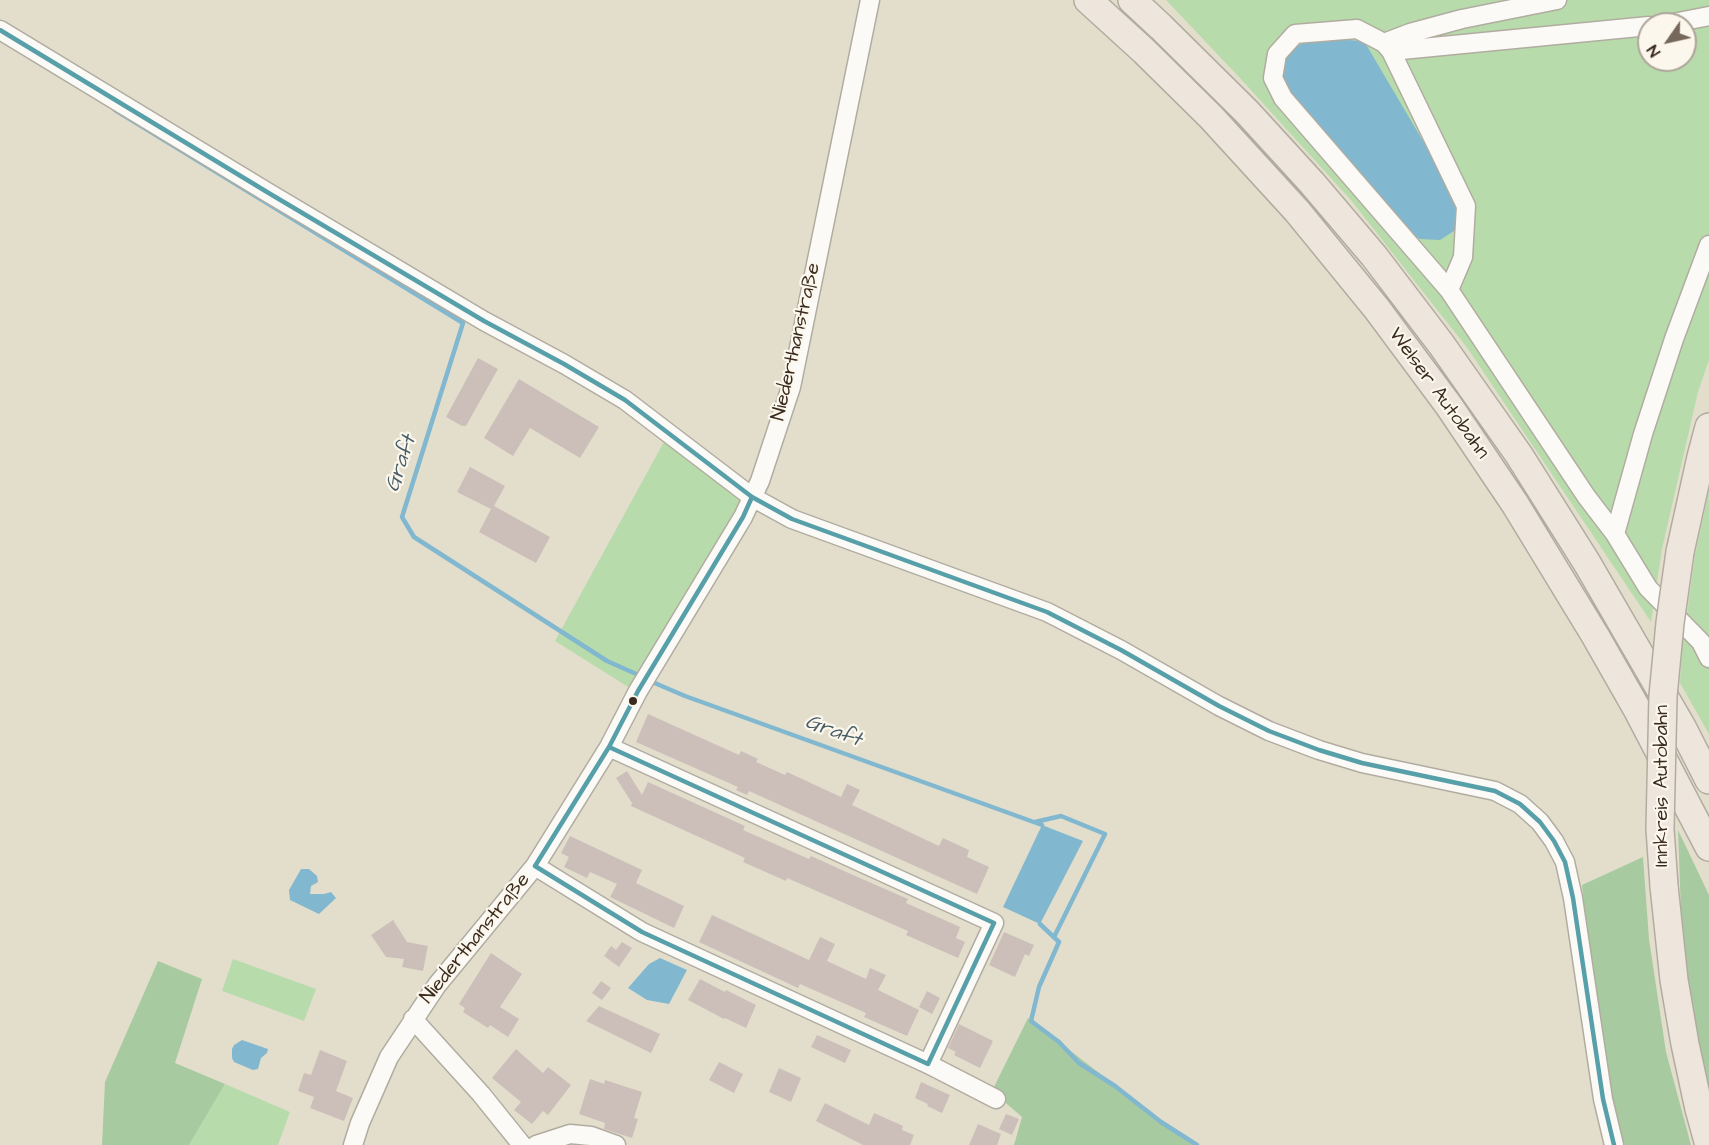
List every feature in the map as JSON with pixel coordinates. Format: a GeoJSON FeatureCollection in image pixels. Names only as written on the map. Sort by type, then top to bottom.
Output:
{"type":"FeatureCollection","features":[{"type":"Feature","properties":{"kind":"highway","name":"Welser Autobahn"},"geometry":{"type":"LineString","coordinates":[[1088,0],[1211,117],[1297,211],[1377,309],[1449,406],[1515,504],[1596,637],[1637,709],[1709,847]]}},
{"type":"Feature","properties":{"kind":"highway","name":"Welser Autobahn"},"geometry":{"type":"LineString","coordinates":[[1132,0],[1247,112],[1312,183],[1374,256],[1441,344],[1519,455],[1587,563],[1676,717],[1709,780]]}},
{"type":"Feature","properties":{"kind":"highway","name":"Innkreis Autobahn"},"geometry":{"type":"LineString","coordinates":[[1709,427],[1680,552],[1670,623],[1663,696],[1660,829],[1674,980],[1683,1034],[1709,1145]]}},
{"type":"Feature","properties":{"kind":"street","name":"Niederthanstraße"},"geometry":{"type":"LineString","coordinates":[[353,1145],[360,1123],[389,1057],[437,985],[535,866],[609,747],[638,691],[742,517],[760,481],[790,387],[870,0]]}},
{"type":"Feature","properties":{"kind":"street"},"geometry":{"type":"LineString","coordinates":[[1388,47],[1410,33],[1462,19],[1557,0]]}},
{"type":"Feature","properties":{"kind":"street"},"geometry":{"type":"LineString","coordinates":[[1388,47],[1637,27]]}},
{"type":"Feature","properties":{"kind":"street"},"geometry":{"type":"LineString","coordinates":[[1449,290],[1462,257],[1466,206],[1388,47],[1357,29],[1295,34],[1277,54],[1274,78],[1283,98],[1449,290],[1586,496],[1615,534],[1648,588],[1701,642],[1709,658]]}},
{"type":"Feature","properties":{"kind":"street"},"geometry":{"type":"LineString","coordinates":[[0,30],[286,204],[484,321],[625,400],[752,497],[792,519],[1047,612],[1269,731],[1362,764],[1495,791],[1520,804],[1540,822],[1554,841],[1565,862],[1573,898],[1603,1099],[1614,1145]]}},
{"type":"Feature","properties":{"kind":"street"},"geometry":{"type":"LineString","coordinates":[[1615,534],[1643,434],[1667,360],[1709,245]]}},
{"type":"Feature","properties":{"kind":"street"},"geometry":{"type":"LineString","coordinates":[[609,747],[994,923],[928,1064]]}},
{"type":"Feature","properties":{"kind":"street"},"geometry":{"type":"LineString","coordinates":[[535,866],[642,932],[928,1064],[996,1099]]}},
{"type":"Feature","properties":{"kind":"street"},"geometry":{"type":"LineString","coordinates":[[413,1019],[481,1094],[522,1145]]}},
{"type":"Feature","properties":{"kind":"street"},"geometry":{"type":"LineString","coordinates":[[536,1145],[570,1134],[591,1136],[616,1145]]}},
{"type":"Feature","properties":{"kind":"green space"},"geometry":{"type":"Polygon","coordinates":[[[1166,0],[1709,0],[1709,360],[1698,392],[1662,549],[1651,622],[1468,349],[1350,199],[1166,0]]]}},
{"type":"Feature","properties":{"kind":"green space"},"geometry":{"type":"Polygon","coordinates":[[[666,438],[743,501],[633,690],[555,641],[666,438]]]}},
{"type":"Feature","properties":{"kind":"green space"},"geometry":{"type":"Polygon","coordinates":[[[1709,491],[1709,734],[1680,683],[1682,650],[1695,555],[1709,491]]]}},
{"type":"Feature","properties":{"kind":"green space"},"geometry":{"type":"Polygon","coordinates":[[[1678,830],[1709,895],[1709,1092],[1699,1052],[1682,939],[1678,830]]]}},
{"type":"Feature","properties":{"kind":"green space"},"geometry":{"type":"Polygon","coordinates":[[[1643,857],[1649,939],[1666,1052],[1691,1145],[1620,1145],[1598,1043],[1582,885],[1643,857]]]}},
{"type":"Feature","properties":{"kind":"green space"},"geometry":{"type":"Polygon","coordinates":[[[233,959],[316,989],[304,1021],[222,991],[233,959]]]}},
{"type":"Feature","properties":{"kind":"green space"},"geometry":{"type":"Polygon","coordinates":[[[158,961],[202,979],[175,1063],[225,1084],[189,1145],[102,1145],[105,1082],[158,961]]]}},
{"type":"Feature","properties":{"kind":"green space"},"geometry":{"type":"Polygon","coordinates":[[[1028,1018],[1196,1145],[1014,1145],[1022,1117],[992,1091],[1028,1018]]]}},
{"type":"Feature","properties":{"kind":"green space"},"geometry":{"type":"Polygon","coordinates":[[[225,1084],[290,1112],[278,1145],[189,1145],[225,1084]]]}},
{"type":"Feature","properties":{"kind":"water"},"geometry":{"type":"Polygon","coordinates":[[[1314,38],[1364,41],[1443,175],[1458,206],[1457,229],[1440,240],[1420,239],[1408,232],[1289,94],[1281,70],[1289,50],[1314,38]]]}},
{"type":"Feature","properties":{"kind":"water"},"geometry":{"type":"Polygon","coordinates":[[[1042,825],[1083,841],[1040,924],[1003,907],[1042,825]]]}},
{"type":"Feature","properties":{"kind":"water"},"geometry":{"type":"Polygon","coordinates":[[[301,869],[309,869],[317,876],[318,882],[311,886],[310,894],[331,892],[336,898],[319,914],[290,900],[289,890],[301,869]]]}},
{"type":"Feature","properties":{"kind":"water"},"geometry":{"type":"Polygon","coordinates":[[[660,958],[687,970],[669,1004],[647,1000],[628,988],[649,964],[660,958]]]}},
{"type":"Feature","properties":{"kind":"water"},"geometry":{"type":"Polygon","coordinates":[[[242,1040],[268,1049],[261,1058],[258,1069],[253,1070],[234,1062],[232,1049],[242,1040]]]}},
{"type":"Feature","properties":{"kind":"building"},"geometry":{"type":"Polygon","coordinates":[[[478,358],[498,369],[466,426],[462,426],[446,417],[478,358]]]}},
{"type":"Feature","properties":{"kind":"building"},"geometry":{"type":"Polygon","coordinates":[[[519,379],[599,427],[580,458],[530,428],[513,456],[484,438],[519,379]]]}},
{"type":"Feature","properties":{"kind":"building"},"geometry":{"type":"Polygon","coordinates":[[[470,467],[505,486],[494,506],[550,537],[536,563],[479,532],[491,509],[457,492],[470,467]]]}},
{"type":"Feature","properties":{"kind":"building"},"geometry":{"type":"Polygon","coordinates":[[[648,714],[739,755],[741,751],[758,759],[756,762],[785,775],[787,772],[841,797],[847,784],[860,790],[852,805],[939,846],[943,838],[969,850],[967,857],[989,867],[977,894],[749,791],[747,795],[736,790],[738,787],[636,742],[648,714]]]}},
{"type":"Feature","properties":{"kind":"building"},"geometry":{"type":"Polygon","coordinates":[[[627,771],[642,795],[648,782],[745,826],[743,830],[809,859],[811,856],[908,899],[906,903],[960,927],[956,938],[965,942],[958,958],[906,935],[908,931],[787,878],[786,881],[743,862],[745,858],[631,806],[632,803],[616,778],[627,771]]]}},
{"type":"Feature","properties":{"kind":"building"},"geometry":{"type":"Polygon","coordinates":[[[570,836],[642,870],[636,883],[684,906],[674,928],[610,897],[617,884],[590,872],[587,878],[564,867],[569,857],[561,853],[570,836]]]}},
{"type":"Feature","properties":{"kind":"building"},"geometry":{"type":"Polygon","coordinates":[[[712,915],[809,960],[820,937],[835,944],[827,961],[866,979],[870,968],[886,975],[878,990],[919,1010],[907,1036],[864,1017],[866,1013],[800,984],[798,988],[699,942],[712,915]]]}},
{"type":"Feature","properties":{"kind":"building"},"geometry":{"type":"Polygon","coordinates":[[[393,920],[407,942],[428,946],[423,971],[402,967],[404,959],[386,957],[371,935],[393,920]]]}},
{"type":"Feature","properties":{"kind":"building"},"geometry":{"type":"Polygon","coordinates":[[[1004,932],[1034,945],[1029,956],[1025,954],[1015,977],[989,965],[1004,932]]]}},
{"type":"Feature","properties":{"kind":"building"},"geometry":{"type":"Polygon","coordinates":[[[622,942],[632,948],[619,967],[604,956],[611,946],[616,950],[622,942]]]}},
{"type":"Feature","properties":{"kind":"building"},"geometry":{"type":"Polygon","coordinates":[[[491,953],[522,974],[500,1007],[519,1019],[508,1037],[490,1025],[488,1028],[463,1012],[465,1008],[459,1004],[491,953]]]}},
{"type":"Feature","properties":{"kind":"building"},"geometry":{"type":"Polygon","coordinates":[[[700,979],[756,1005],[746,1028],[688,1000],[700,979]]]}},
{"type":"Feature","properties":{"kind":"building"},"geometry":{"type":"Polygon","coordinates":[[[601,981],[611,988],[602,1000],[592,993],[601,981]]]}},
{"type":"Feature","properties":{"kind":"building"},"geometry":{"type":"Polygon","coordinates":[[[927,991],[940,998],[932,1014],[919,1007],[927,991]]]}},
{"type":"Feature","properties":{"kind":"building"},"geometry":{"type":"Polygon","coordinates":[[[599,1006],[660,1034],[651,1053],[586,1021],[599,1006]]]}},
{"type":"Feature","properties":{"kind":"building"},"geometry":{"type":"Polygon","coordinates":[[[959,1024],[993,1041],[980,1068],[954,1055],[956,1052],[948,1048],[959,1024]]]}},
{"type":"Feature","properties":{"kind":"building"},"geometry":{"type":"Polygon","coordinates":[[[817,1035],[851,1050],[845,1063],[811,1047],[817,1035]]]}},
{"type":"Feature","properties":{"kind":"building"},"geometry":{"type":"Polygon","coordinates":[[[516,1049],[543,1073],[548,1067],[571,1085],[548,1115],[543,1111],[532,1124],[514,1110],[521,1102],[492,1078],[516,1049]]]}},
{"type":"Feature","properties":{"kind":"building"},"geometry":{"type":"Polygon","coordinates":[[[320,1050],[347,1061],[336,1091],[353,1098],[344,1121],[310,1108],[314,1097],[298,1091],[304,1073],[311,1075],[320,1050]]]}},
{"type":"Feature","properties":{"kind":"building"},"geometry":{"type":"Polygon","coordinates":[[[719,1062],[743,1074],[734,1093],[709,1080],[719,1062]]]}},
{"type":"Feature","properties":{"kind":"building"},"geometry":{"type":"Polygon","coordinates":[[[779,1068],[801,1078],[791,1102],[769,1092],[779,1068]]]}},
{"type":"Feature","properties":{"kind":"building"},"geometry":{"type":"Polygon","coordinates":[[[590,1079],[604,1084],[605,1080],[642,1092],[634,1118],[638,1119],[632,1138],[604,1129],[605,1123],[579,1114],[590,1079]]]}},
{"type":"Feature","properties":{"kind":"building"},"geometry":{"type":"Polygon","coordinates":[[[921,1082],[950,1095],[942,1113],[915,1098],[921,1082]]]}},
{"type":"Feature","properties":{"kind":"building"},"geometry":{"type":"Polygon","coordinates":[[[825,1103],[869,1125],[874,1113],[903,1126],[902,1130],[914,1135],[910,1145],[863,1145],[816,1121],[825,1103]]]}},
{"type":"Feature","properties":{"kind":"building"},"geometry":{"type":"Polygon","coordinates":[[[1006,1114],[1019,1119],[1012,1135],[999,1129],[1006,1114]]]}},
{"type":"Feature","properties":{"kind":"building"},"geometry":{"type":"Polygon","coordinates":[[[978,1124],[1001,1134],[997,1145],[969,1145],[978,1124]]]}},
{"type":"Feature","properties":{"kind":"waterway","name":"Graft"},"geometry":{"type":"LineString","coordinates":[[115,110],[463,323],[402,517],[414,537],[607,661],[643,677]]}},
{"type":"Feature","properties":{"kind":"waterway","name":"Graft"},"geometry":{"type":"LineString","coordinates":[[650,681],[685,696],[1042,825]]}},
{"type":"Feature","properties":{"kind":"waterway"},"geometry":{"type":"LineString","coordinates":[[1035,822],[1061,816],[1105,834],[1054,937]]}},
{"type":"Feature","properties":{"kind":"waterway"},"geometry":{"type":"LineString","coordinates":[[1040,924],[1059,942],[1039,987],[1031,1021],[1059,1042],[1079,1063],[1197,1145]]}},
{"type":"Feature","properties":{"kind":"transit line"},"geometry":{"type":"LineString","coordinates":[[0,30],[484,321],[625,400],[752,497],[792,519],[1047,612],[1269,731],[1362,763],[1495,791],[1520,804],[1540,822],[1554,841],[1565,862],[1573,898],[1603,1099],[1614,1145]]}},
{"type":"Feature","properties":{"kind":"transit line"},"geometry":{"type":"LineString","coordinates":[[609,747],[638,691],[743,517],[752,497]]}},
{"type":"Feature","properties":{"kind":"transit line"},"geometry":{"type":"LineString","coordinates":[[609,747],[994,923],[928,1064],[642,932],[535,866],[609,747]]}}]}
